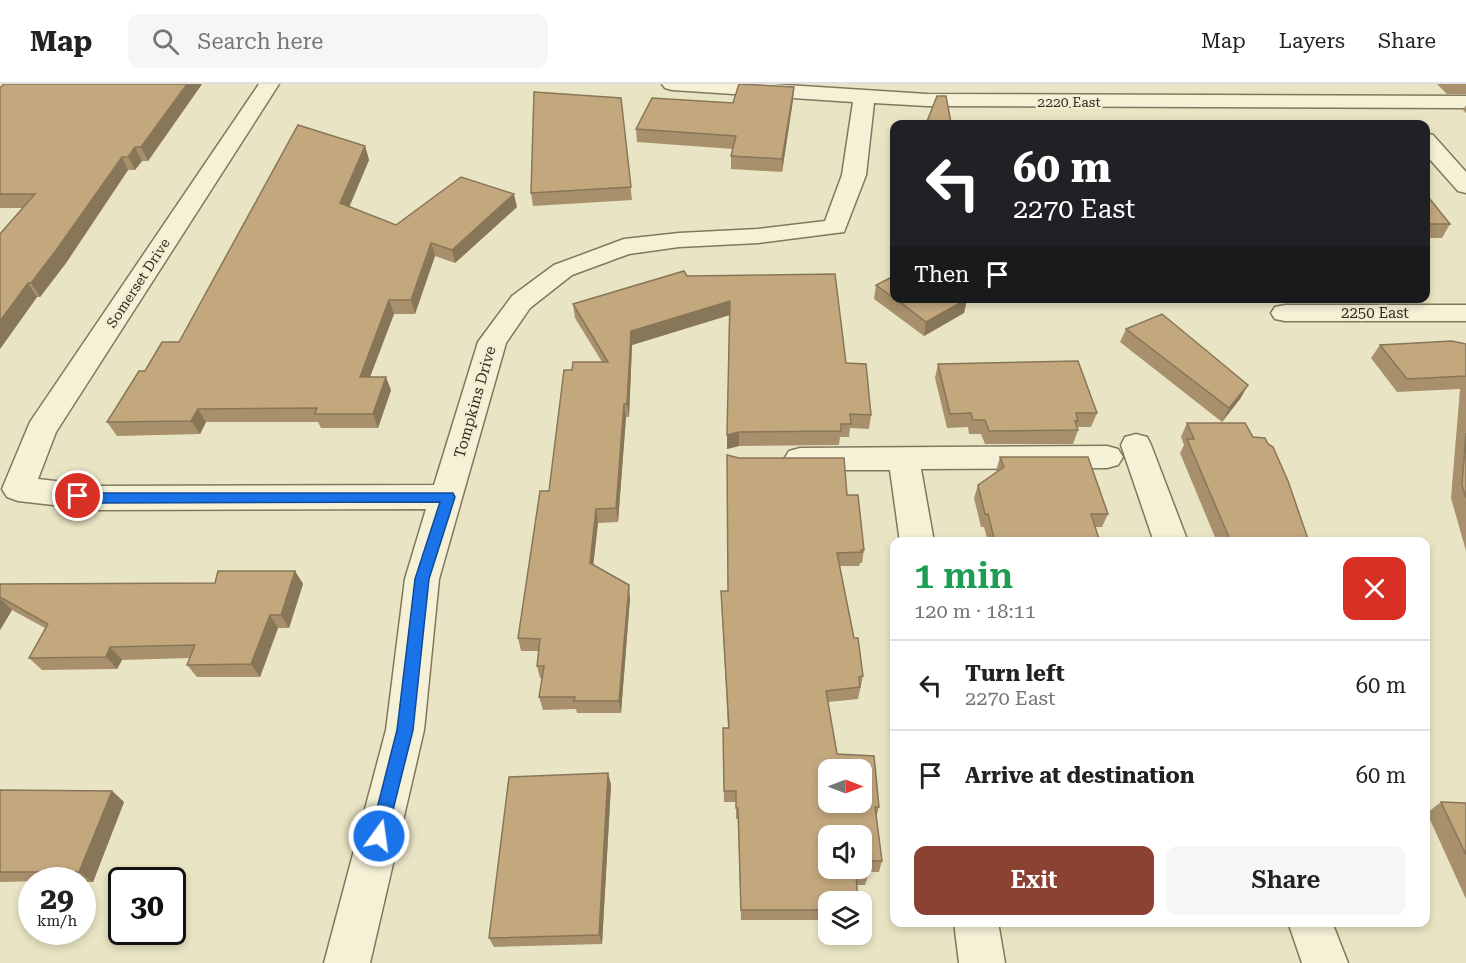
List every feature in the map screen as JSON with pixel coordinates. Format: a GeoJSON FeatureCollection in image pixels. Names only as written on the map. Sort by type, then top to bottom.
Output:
{"type":"FeatureCollection","features":[{"type":"Feature","properties":{"kind":"street","name":"Somerset Drive"},"geometry":{"type":"LineString","coordinates":[[269,84],[41,430],[18,489],[98,498],[448,497]]}},
{"type":"Feature","properties":{"kind":"street","name":"2220 East"},"geometry":{"type":"LineString","coordinates":[[672,84],[981,101],[1466,102]]}},
{"type":"Feature","properties":{"kind":"street","name":"Tompkins Drive"},"geometry":{"type":"LineString","coordinates":[[347,963],[405,730],[422,579],[492,342],[521,302],[563,270],[624,247],[835,227],[854,175],[864,96]]}},
{"type":"Feature","properties":{"kind":"street"},"geometry":{"type":"LineString","coordinates":[[1392,102],[1408,120]]}},
{"type":"Feature","properties":{"kind":"street"},"geometry":{"type":"LineString","coordinates":[[1430,146],[1466,186]]}},
{"type":"Feature","properties":{"kind":"street","name":"2250 East"},"geometry":{"type":"LineString","coordinates":[[1285,313],[1466,313]]}},
{"type":"Feature","properties":{"kind":"street"},"geometry":{"type":"LineString","coordinates":[[1136,445],[1169,537]]}},
{"type":"Feature","properties":{"kind":"street"},"geometry":{"type":"LineString","coordinates":[[774,459],[1107,458]]}},
{"type":"Feature","properties":{"kind":"street"},"geometry":{"type":"LineString","coordinates":[[904,459],[916,537]]}},
{"type":"Feature","properties":{"kind":"street"},"geometry":{"type":"LineString","coordinates":[[977,927],[982,963]]}},
{"type":"Feature","properties":{"kind":"street"},"geometry":{"type":"LineString","coordinates":[[1312,927],[1324,963]]}},
{"type":"Feature","properties":{"kind":"building"},"geometry":{"type":"Polygon","coordinates":[[[4,84],[187,84],[141,147],[135,147],[128,157],[122,157],[57,249],[0,321],[0,234],[35,194],[0,194],[0,88],[4,84]]]}},
{"type":"Feature","properties":{"kind":"building"},"geometry":{"type":"Polygon","coordinates":[[[739,84],[794,87],[782,159],[731,156],[736,136],[636,129],[652,98],[733,103],[739,84]]]}},
{"type":"Feature","properties":{"kind":"building"},"geometry":{"type":"Polygon","coordinates":[[[534,92],[621,98],[631,187],[531,193],[534,92]]]}},
{"type":"Feature","properties":{"kind":"building"},"geometry":{"type":"Polygon","coordinates":[[[937,96],[946,96],[950,120],[928,120],[937,96]]]}},
{"type":"Feature","properties":{"kind":"building"},"geometry":{"type":"Polygon","coordinates":[[[298,125],[365,146],[340,203],[396,225],[461,177],[514,194],[452,250],[431,243],[411,300],[389,300],[360,377],[386,377],[373,414],[315,414],[317,408],[198,409],[191,421],[107,422],[139,371],[145,371],[162,342],[179,342],[298,125]]]}},
{"type":"Feature","properties":{"kind":"building"},"geometry":{"type":"Polygon","coordinates":[[[1430,199],[1450,224],[1430,224],[1430,199]]]}},
{"type":"Feature","properties":{"kind":"building"},"geometry":{"type":"Polygon","coordinates":[[[684,271],[687,276],[835,274],[846,363],[866,364],[871,415],[850,414],[851,424],[841,424],[841,431],[739,432],[727,435],[730,301],[631,331],[627,404],[624,404],[616,508],[596,509],[590,563],[629,585],[619,701],[574,701],[575,697],[539,697],[544,666],[537,666],[540,639],[518,638],[540,491],[549,491],[564,370],[572,370],[573,362],[608,362],[573,304],[684,271]]]}},
{"type":"Feature","properties":{"kind":"building"},"geometry":{"type":"Polygon","coordinates":[[[890,278],[890,295],[876,285],[890,278]]]}},
{"type":"Feature","properties":{"kind":"building"},"geometry":{"type":"Polygon","coordinates":[[[901,303],[960,303],[926,322],[901,303]]]}},
{"type":"Feature","properties":{"kind":"building"},"geometry":{"type":"Polygon","coordinates":[[[1162,314],[1248,385],[1229,408],[1126,329],[1162,314]]]}},
{"type":"Feature","properties":{"kind":"building"},"geometry":{"type":"Polygon","coordinates":[[[1452,341],[1466,344],[1466,376],[1407,379],[1380,345],[1452,341]]]}},
{"type":"Feature","properties":{"kind":"building"},"geometry":{"type":"Polygon","coordinates":[[[1078,361],[1097,413],[1076,413],[1078,421],[1075,421],[1078,430],[989,431],[985,420],[973,420],[971,413],[950,414],[938,364],[1078,361]]]}},
{"type":"Feature","properties":{"kind":"building"},"geometry":{"type":"Polygon","coordinates":[[[1187,423],[1245,423],[1253,437],[1265,438],[1273,447],[1288,481],[1307,537],[1229,537],[1187,439],[1194,439],[1187,423]]]}},
{"type":"Feature","properties":{"kind":"building"},"geometry":{"type":"Polygon","coordinates":[[[1466,433],[1466,498],[1462,485],[1466,433]]]}},
{"type":"Feature","properties":{"kind":"building"},"geometry":{"type":"Polygon","coordinates":[[[727,455],[739,458],[844,458],[847,495],[858,495],[864,550],[837,553],[854,638],[858,638],[863,676],[859,677],[860,687],[826,691],[837,754],[874,756],[879,807],[875,807],[882,861],[872,861],[872,825],[818,825],[818,879],[856,879],[857,891],[818,891],[818,910],[741,910],[736,791],[724,791],[723,728],[729,728],[721,591],[728,591],[727,455]]]}},
{"type":"Feature","properties":{"kind":"building"},"geometry":{"type":"Polygon","coordinates":[[[1000,457],[1088,457],[1108,514],[1091,514],[1098,537],[994,537],[978,485],[1004,467],[1000,457]]]}},
{"type":"Feature","properties":{"kind":"building"},"geometry":{"type":"Polygon","coordinates":[[[218,571],[295,571],[281,615],[270,615],[251,664],[187,665],[195,645],[110,647],[106,657],[29,658],[48,624],[0,597],[0,584],[215,583],[218,571]]]}},
{"type":"Feature","properties":{"kind":"building"},"geometry":{"type":"Polygon","coordinates":[[[608,773],[599,935],[489,938],[509,777],[608,773]]]}},
{"type":"Feature","properties":{"kind":"building"},"geometry":{"type":"Polygon","coordinates":[[[0,790],[112,791],[81,867],[18,867],[18,872],[0,872],[0,790]]]}},
{"type":"Feature","properties":{"kind":"building"},"geometry":{"type":"Polygon","coordinates":[[[1441,802],[1466,803],[1466,855],[1441,802]]]}},
{"type":"Feature","properties":{"kind":"route"},"geometry":{"type":"LineString","coordinates":[[78,496],[98,498],[448,497],[422,579],[405,730],[379,836]]}}]}
